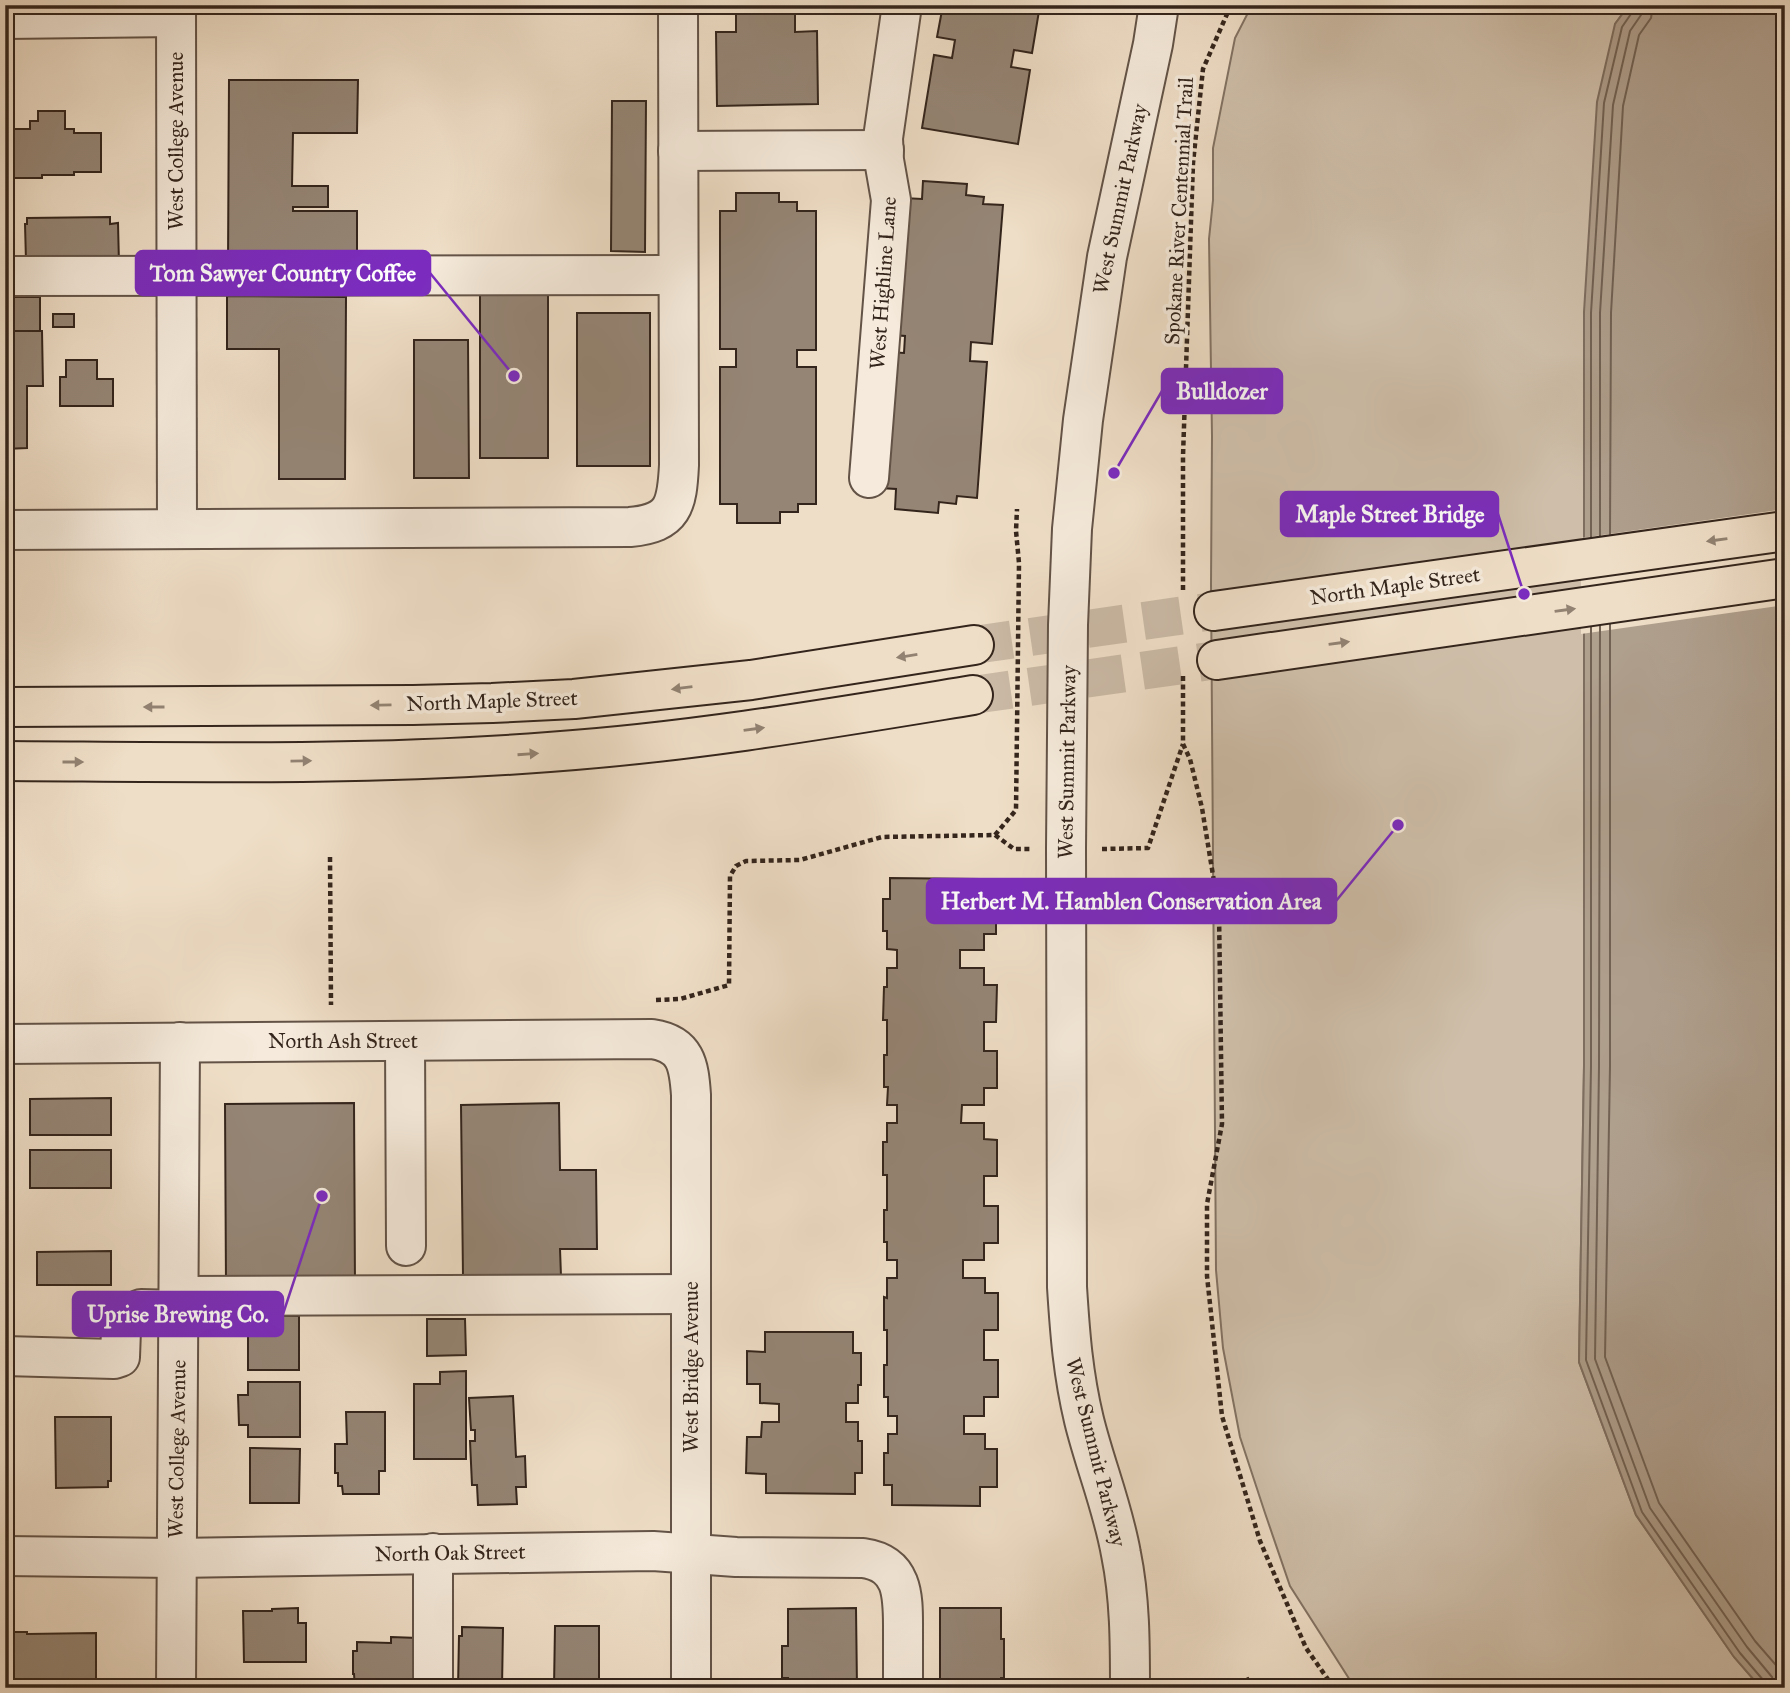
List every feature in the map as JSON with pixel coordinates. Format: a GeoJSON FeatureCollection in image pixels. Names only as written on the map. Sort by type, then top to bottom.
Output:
{"type":"FeatureCollection","features":[{"type":"Feature","properties":{"kind":"main road","name":"North Maple Street"},"geometry":{"type":"LineString","coordinates":[[1214,611],[1785,530]]}},
{"type":"Feature","properties":{"kind":"main road"},"geometry":{"type":"LineString","coordinates":[[1217,660],[1785,579]]}},
{"type":"Feature","properties":{"kind":"main road","name":"North Maple Street"},"geometry":{"type":"LineString","coordinates":[[5,707],[492,704],[751,680],[974,645]]}},
{"type":"Feature","properties":{"kind":"main road"},"geometry":{"type":"LineString","coordinates":[[5,761],[366,761],[538,753],[618,747],[728,733],[973,695]]}},
{"type":"Feature","properties":{"kind":"street"},"geometry":{"type":"LineString","coordinates":[[5,530],[630,527],[655,523],[667,514],[676,495],[678,482],[678,5]]}},
{"type":"Feature","properties":{"kind":"street","name":"West Highline Lane"},"geometry":{"type":"LineString","coordinates":[[869,478],[891,200],[884,150],[884,124],[902,5]]}},
{"type":"Feature","properties":{"kind":"street","name":"West Summit Parkway"},"geometry":{"type":"LineString","coordinates":[[1130,1688],[1127,1604],[1122,1557],[1108,1497],[1085,1423],[1073,1368],[1070,1339],[1067,1273],[1066,849],[1070,573],[1080,446],[1092,351],[1107,257],[1147,70],[1158,5]]}},
{"type":"Feature","properties":{"kind":"street"},"geometry":{"type":"LineString","coordinates":[[5,19],[176,11]]}},
{"type":"Feature","properties":{"kind":"street","name":"West College Avenue"},"geometry":{"type":"LineString","coordinates":[[176,11],[177,528]]}},
{"type":"Feature","properties":{"kind":"street"},"geometry":{"type":"LineString","coordinates":[[678,151],[884,150]]}},
{"type":"Feature","properties":{"kind":"street"},"geometry":{"type":"LineString","coordinates":[[5,276],[678,275]]}},
{"type":"Feature","properties":{"kind":"street"},"geometry":{"type":"LineString","coordinates":[[405,1041],[406,1246]]}},
{"type":"Feature","properties":{"kind":"street","name":"North Ash Street"},"geometry":{"type":"LineString","coordinates":[[5,1044],[405,1041],[665,1045]]}},
{"type":"Feature","properties":{"kind":"street","name":"West College Avenue"},"geometry":{"type":"LineString","coordinates":[[176,1688],[180,1042]]}},
{"type":"Feature","properties":{"kind":"street","name":"West Bridge Avenue"},"geometry":{"type":"LineString","coordinates":[[665,1045],[688,1065],[691,1095],[691,1688]]}},
{"type":"Feature","properties":{"kind":"street"},"geometry":{"type":"LineString","coordinates":[[5,1356],[114,1359],[120,1357],[124,1317],[141,1309],[179,1303],[691,1294]]}},
{"type":"Feature","properties":{"kind":"street","name":"North Oak Street"},"geometry":{"type":"LineString","coordinates":[[5,1556],[176,1558],[653,1551],[736,1557],[874,1559],[891,1571],[903,1595],[903,1688]]}},
{"type":"Feature","properties":{"kind":"street"},"geometry":{"type":"LineString","coordinates":[[433,1553],[433,1688]]}},
{"type":"Feature","properties":{"kind":"path","name":"Spokane River Centennial Trail"},"geometry":{"type":"LineString","coordinates":[[1182,551],[1193,163],[1203,69],[1231,5]]}},
{"type":"Feature","properties":{"kind":"path"},"geometry":{"type":"LineString","coordinates":[[995,835],[1016,810],[1019,563],[1017,509]]}},
{"type":"Feature","properties":{"kind":"path"},"geometry":{"type":"LineString","coordinates":[[665,1045],[652,1000],[680,999],[729,985],[730,876],[736,866],[746,861],[800,860],[882,837],[995,835],[1013,849],[1148,848],[1183,744],[1202,808],[1219,912],[1222,1124],[1207,1204],[1207,1276],[1222,1416],[1260,1541],[1306,1648],[1334,1688]]}},
{"type":"Feature","properties":{"kind":"path"},"geometry":{"type":"LineString","coordinates":[[330,857],[331,1041]]}},
{"type":"Feature","properties":{"kind":"shaded area"},"geometry":{"type":"Polygon","coordinates":[[[1252,5],[1629,5],[1615,24],[1584,1066],[1579,1362],[1636,1515],[1734,1657],[1761,1688],[1355,1688],[1290,1586],[1240,1437],[1223,1348],[1216,1270],[1209,239],[1213,200],[1213,148],[1235,38],[1252,5]]]}},
{"type":"Feature","properties":{"kind":"water"},"geometry":{"type":"Polygon","coordinates":[[[1629,5],[1785,5],[1785,1688],[1761,1688],[1734,1657],[1636,1515],[1579,1362],[1584,1066],[1584,312],[1597,102],[1615,24],[1629,5]]]}},
{"type":"Feature","properties":{"kind":"pier"},"geometry":{"type":"Polygon","coordinates":[[[1785,509],[1785,605],[1581,634],[1581,538],[1785,509]]]}},
{"type":"Feature","properties":{"kind":"building"},"geometry":{"type":"Polygon","coordinates":[[[716,5],[816,5],[816,14],[795,14],[795,32],[817,31],[818,104],[717,106],[716,32],[736,32],[736,14],[716,14],[716,5]]]}},
{"type":"Feature","properties":{"kind":"building"},"geometry":{"type":"Polygon","coordinates":[[[943,5],[1040,5],[1032,53],[1014,50],[1011,67],[1030,70],[1018,144],[922,128],[934,55],[952,58],[955,40],[937,37],[943,5]]]}},
{"type":"Feature","properties":{"kind":"building"},"geometry":{"type":"Polygon","coordinates":[[[229,80],[358,80],[357,133],[293,133],[292,186],[328,186],[328,207],[293,207],[293,211],[357,211],[357,264],[228,264],[229,80]]]}},
{"type":"Feature","properties":{"kind":"building"},"geometry":{"type":"Polygon","coordinates":[[[612,101],[646,101],[645,252],[611,251],[612,101]]]}},
{"type":"Feature","properties":{"kind":"building"},"geometry":{"type":"Polygon","coordinates":[[[38,111],[65,111],[65,129],[74,129],[74,133],[101,133],[101,172],[42,175],[42,178],[7,178],[5,129],[30,129],[30,121],[38,121],[38,111]]]}},
{"type":"Feature","properties":{"kind":"building"},"geometry":{"type":"Polygon","coordinates":[[[923,181],[967,184],[966,195],[984,197],[983,204],[1003,205],[992,344],[971,342],[970,361],[987,362],[977,498],[957,496],[956,504],[939,502],[938,513],[895,509],[896,489],[880,488],[890,352],[904,353],[905,336],[893,335],[904,198],[922,199],[923,181]]]}},
{"type":"Feature","properties":{"kind":"building"},"geometry":{"type":"Polygon","coordinates":[[[736,193],[779,193],[779,202],[797,202],[797,211],[816,211],[816,350],[797,350],[797,367],[816,367],[816,504],[798,504],[798,512],[780,512],[780,523],[737,523],[737,504],[720,504],[720,367],[736,367],[736,349],[720,349],[720,211],[736,211],[736,193]]]}},
{"type":"Feature","properties":{"kind":"building"},"geometry":{"type":"Polygon","coordinates":[[[110,217],[110,224],[118,223],[119,264],[26,261],[27,218],[110,217]]]}},
{"type":"Feature","properties":{"kind":"building"},"geometry":{"type":"Polygon","coordinates":[[[480,294],[548,294],[548,458],[480,458],[480,294]]]}},
{"type":"Feature","properties":{"kind":"building"},"geometry":{"type":"Polygon","coordinates":[[[227,296],[346,297],[345,479],[279,479],[279,349],[227,349],[227,296]]]}},
{"type":"Feature","properties":{"kind":"building"},"geometry":{"type":"Polygon","coordinates":[[[5,297],[40,297],[40,331],[5,331],[5,297]]]}},
{"type":"Feature","properties":{"kind":"building"},"geometry":{"type":"Polygon","coordinates":[[[577,313],[650,313],[650,466],[577,466],[577,313]]]}},
{"type":"Feature","properties":{"kind":"building"},"geometry":{"type":"Polygon","coordinates":[[[53,314],[74,314],[74,327],[53,327],[53,314]]]}},
{"type":"Feature","properties":{"kind":"building"},"geometry":{"type":"Polygon","coordinates":[[[5,331],[42,331],[43,386],[27,386],[27,448],[5,449],[5,331]]]}},
{"type":"Feature","properties":{"kind":"building"},"geometry":{"type":"Polygon","coordinates":[[[414,340],[468,340],[469,478],[414,478],[414,340]]]}},
{"type":"Feature","properties":{"kind":"building"},"geometry":{"type":"Polygon","coordinates":[[[66,360],[97,360],[97,379],[113,379],[113,406],[60,406],[60,377],[66,377],[66,360]]]}},
{"type":"Feature","properties":{"kind":"building"},"geometry":{"type":"Polygon","coordinates":[[[890,878],[979,879],[979,897],[996,897],[996,934],[984,934],[984,950],[960,950],[960,968],[984,968],[984,985],[997,985],[996,1022],[984,1022],[984,1051],[997,1051],[997,1088],[984,1088],[984,1105],[962,1105],[961,1123],[984,1123],[984,1139],[997,1140],[997,1176],[984,1176],[984,1206],[998,1206],[998,1243],[984,1243],[984,1260],[963,1260],[963,1278],[985,1278],[985,1293],[998,1293],[998,1330],[984,1330],[984,1360],[998,1360],[998,1397],[984,1397],[984,1416],[964,1416],[964,1434],[985,1434],[985,1449],[997,1449],[997,1487],[980,1487],[980,1506],[892,1505],[892,1485],[884,1485],[884,1453],[888,1453],[888,1434],[897,1434],[897,1416],[888,1416],[888,1397],[884,1397],[887,1330],[884,1330],[884,1297],[887,1298],[887,1278],[897,1278],[897,1260],[887,1260],[887,1242],[884,1242],[887,1175],[883,1175],[883,1142],[887,1142],[887,1123],[897,1123],[897,1105],[887,1105],[888,1087],[884,1087],[887,1020],[883,1020],[884,987],[887,987],[887,968],[897,968],[897,950],[887,949],[887,931],[883,931],[883,899],[890,899],[890,878]]]}},
{"type":"Feature","properties":{"kind":"building"},"geometry":{"type":"Polygon","coordinates":[[[111,1098],[111,1135],[30,1135],[30,1099],[111,1098]]]}},
{"type":"Feature","properties":{"kind":"building"},"geometry":{"type":"Polygon","coordinates":[[[354,1103],[355,1287],[226,1287],[225,1104],[354,1103]]]}},
{"type":"Feature","properties":{"kind":"building"},"geometry":{"type":"Polygon","coordinates":[[[559,1103],[560,1170],[596,1170],[597,1249],[560,1249],[561,1276],[463,1277],[461,1105],[559,1103]]]}},
{"type":"Feature","properties":{"kind":"building"},"geometry":{"type":"Polygon","coordinates":[[[30,1150],[111,1150],[111,1188],[30,1188],[30,1150]]]}},
{"type":"Feature","properties":{"kind":"building"},"geometry":{"type":"Polygon","coordinates":[[[111,1251],[111,1285],[37,1285],[37,1252],[111,1251]]]}},
{"type":"Feature","properties":{"kind":"building"},"geometry":{"type":"Polygon","coordinates":[[[248,1315],[299,1316],[299,1370],[248,1370],[248,1315]]]}},
{"type":"Feature","properties":{"kind":"building"},"geometry":{"type":"Polygon","coordinates":[[[427,1319],[465,1319],[466,1355],[427,1356],[427,1319]]]}},
{"type":"Feature","properties":{"kind":"building"},"geometry":{"type":"Polygon","coordinates":[[[765,1332],[853,1332],[853,1353],[861,1353],[861,1385],[858,1385],[858,1403],[846,1403],[846,1422],[858,1422],[858,1441],[862,1441],[862,1473],[855,1473],[855,1494],[766,1493],[766,1474],[746,1473],[747,1437],[761,1437],[762,1422],[779,1422],[779,1404],[760,1403],[760,1384],[747,1384],[747,1351],[765,1352],[765,1332]]]}},
{"type":"Feature","properties":{"kind":"building"},"geometry":{"type":"Polygon","coordinates":[[[466,1371],[466,1459],[414,1459],[414,1384],[440,1384],[440,1372],[466,1371]]]}},
{"type":"Feature","properties":{"kind":"building"},"geometry":{"type":"Polygon","coordinates":[[[248,1382],[300,1382],[300,1437],[248,1437],[248,1425],[239,1425],[238,1395],[248,1395],[248,1382]]]}},
{"type":"Feature","properties":{"kind":"building"},"geometry":{"type":"Polygon","coordinates":[[[513,1396],[516,1457],[525,1456],[526,1487],[516,1487],[517,1504],[478,1505],[477,1485],[472,1485],[470,1441],[475,1441],[475,1430],[471,1430],[469,1398],[513,1396]]]}},
{"type":"Feature","properties":{"kind":"building"},"geometry":{"type":"Polygon","coordinates":[[[346,1412],[385,1412],[385,1471],[379,1471],[379,1494],[343,1494],[342,1486],[338,1486],[335,1444],[347,1444],[346,1412]]]}},
{"type":"Feature","properties":{"kind":"building"},"geometry":{"type":"Polygon","coordinates":[[[55,1417],[111,1417],[111,1481],[108,1481],[108,1487],[56,1488],[55,1417]]]}},
{"type":"Feature","properties":{"kind":"building"},"geometry":{"type":"Polygon","coordinates":[[[250,1448],[300,1449],[299,1503],[250,1503],[250,1448]]]}},
{"type":"Feature","properties":{"kind":"building"},"geometry":{"type":"Polygon","coordinates":[[[298,1608],[298,1623],[306,1623],[306,1662],[244,1662],[243,1611],[298,1608]]]}},
{"type":"Feature","properties":{"kind":"building"},"geometry":{"type":"Polygon","coordinates":[[[856,1608],[857,1688],[788,1688],[788,1678],[782,1678],[782,1646],[788,1646],[788,1609],[856,1608]]]}},
{"type":"Feature","properties":{"kind":"building"},"geometry":{"type":"Polygon","coordinates":[[[940,1608],[1001,1608],[1004,1678],[1001,1678],[1001,1688],[940,1688],[940,1608]]]}},
{"type":"Feature","properties":{"kind":"building"},"geometry":{"type":"Polygon","coordinates":[[[555,1626],[599,1626],[599,1688],[554,1688],[555,1626]]]}},
{"type":"Feature","properties":{"kind":"building"},"geometry":{"type":"Polygon","coordinates":[[[462,1627],[503,1628],[502,1688],[458,1688],[459,1636],[462,1636],[462,1627]]]}},
{"type":"Feature","properties":{"kind":"building"},"geometry":{"type":"Polygon","coordinates":[[[5,1632],[96,1633],[96,1680],[55,1681],[55,1686],[5,1686],[5,1632]]]}},
{"type":"Feature","properties":{"kind":"building"},"geometry":{"type":"Polygon","coordinates":[[[391,1637],[418,1638],[417,1688],[355,1688],[353,1651],[357,1651],[357,1642],[391,1643],[391,1637]]]}},
{"type":"Feature","properties":{"kind":"building"},"geometry":{"type":"Polygon","coordinates":[[[1248,1678],[1253,1688],[1227,1688],[1248,1678]]]}},
{"type":"Feature","properties":{"kind":"tunnel"},"geometry":{"type":"LineString","coordinates":[[974,645],[1214,611]]}},
{"type":"Feature","properties":{"kind":"tunnel"},"geometry":{"type":"LineString","coordinates":[[973,695],[1217,660]]}},
{"type":"Feature","properties":{"kind":"place","name":"Tom Sawyer Country Coffee"},"geometry":{"type":"Point","coordinates":[514,376]}},
{"type":"Feature","properties":{"kind":"place","name":"Bulldozer"},"geometry":{"type":"Point","coordinates":[1114,473]}},
{"type":"Feature","properties":{"kind":"place","name":"Maple Street Bridge"},"geometry":{"type":"Point","coordinates":[1524,594]}},
{"type":"Feature","properties":{"kind":"place","name":"Herbert M. Hamblen Conservation Area"},"geometry":{"type":"Point","coordinates":[1398,825]}},
{"type":"Feature","properties":{"kind":"place","name":"Uprise Brewing Co."},"geometry":{"type":"Point","coordinates":[322,1196]}}]}
